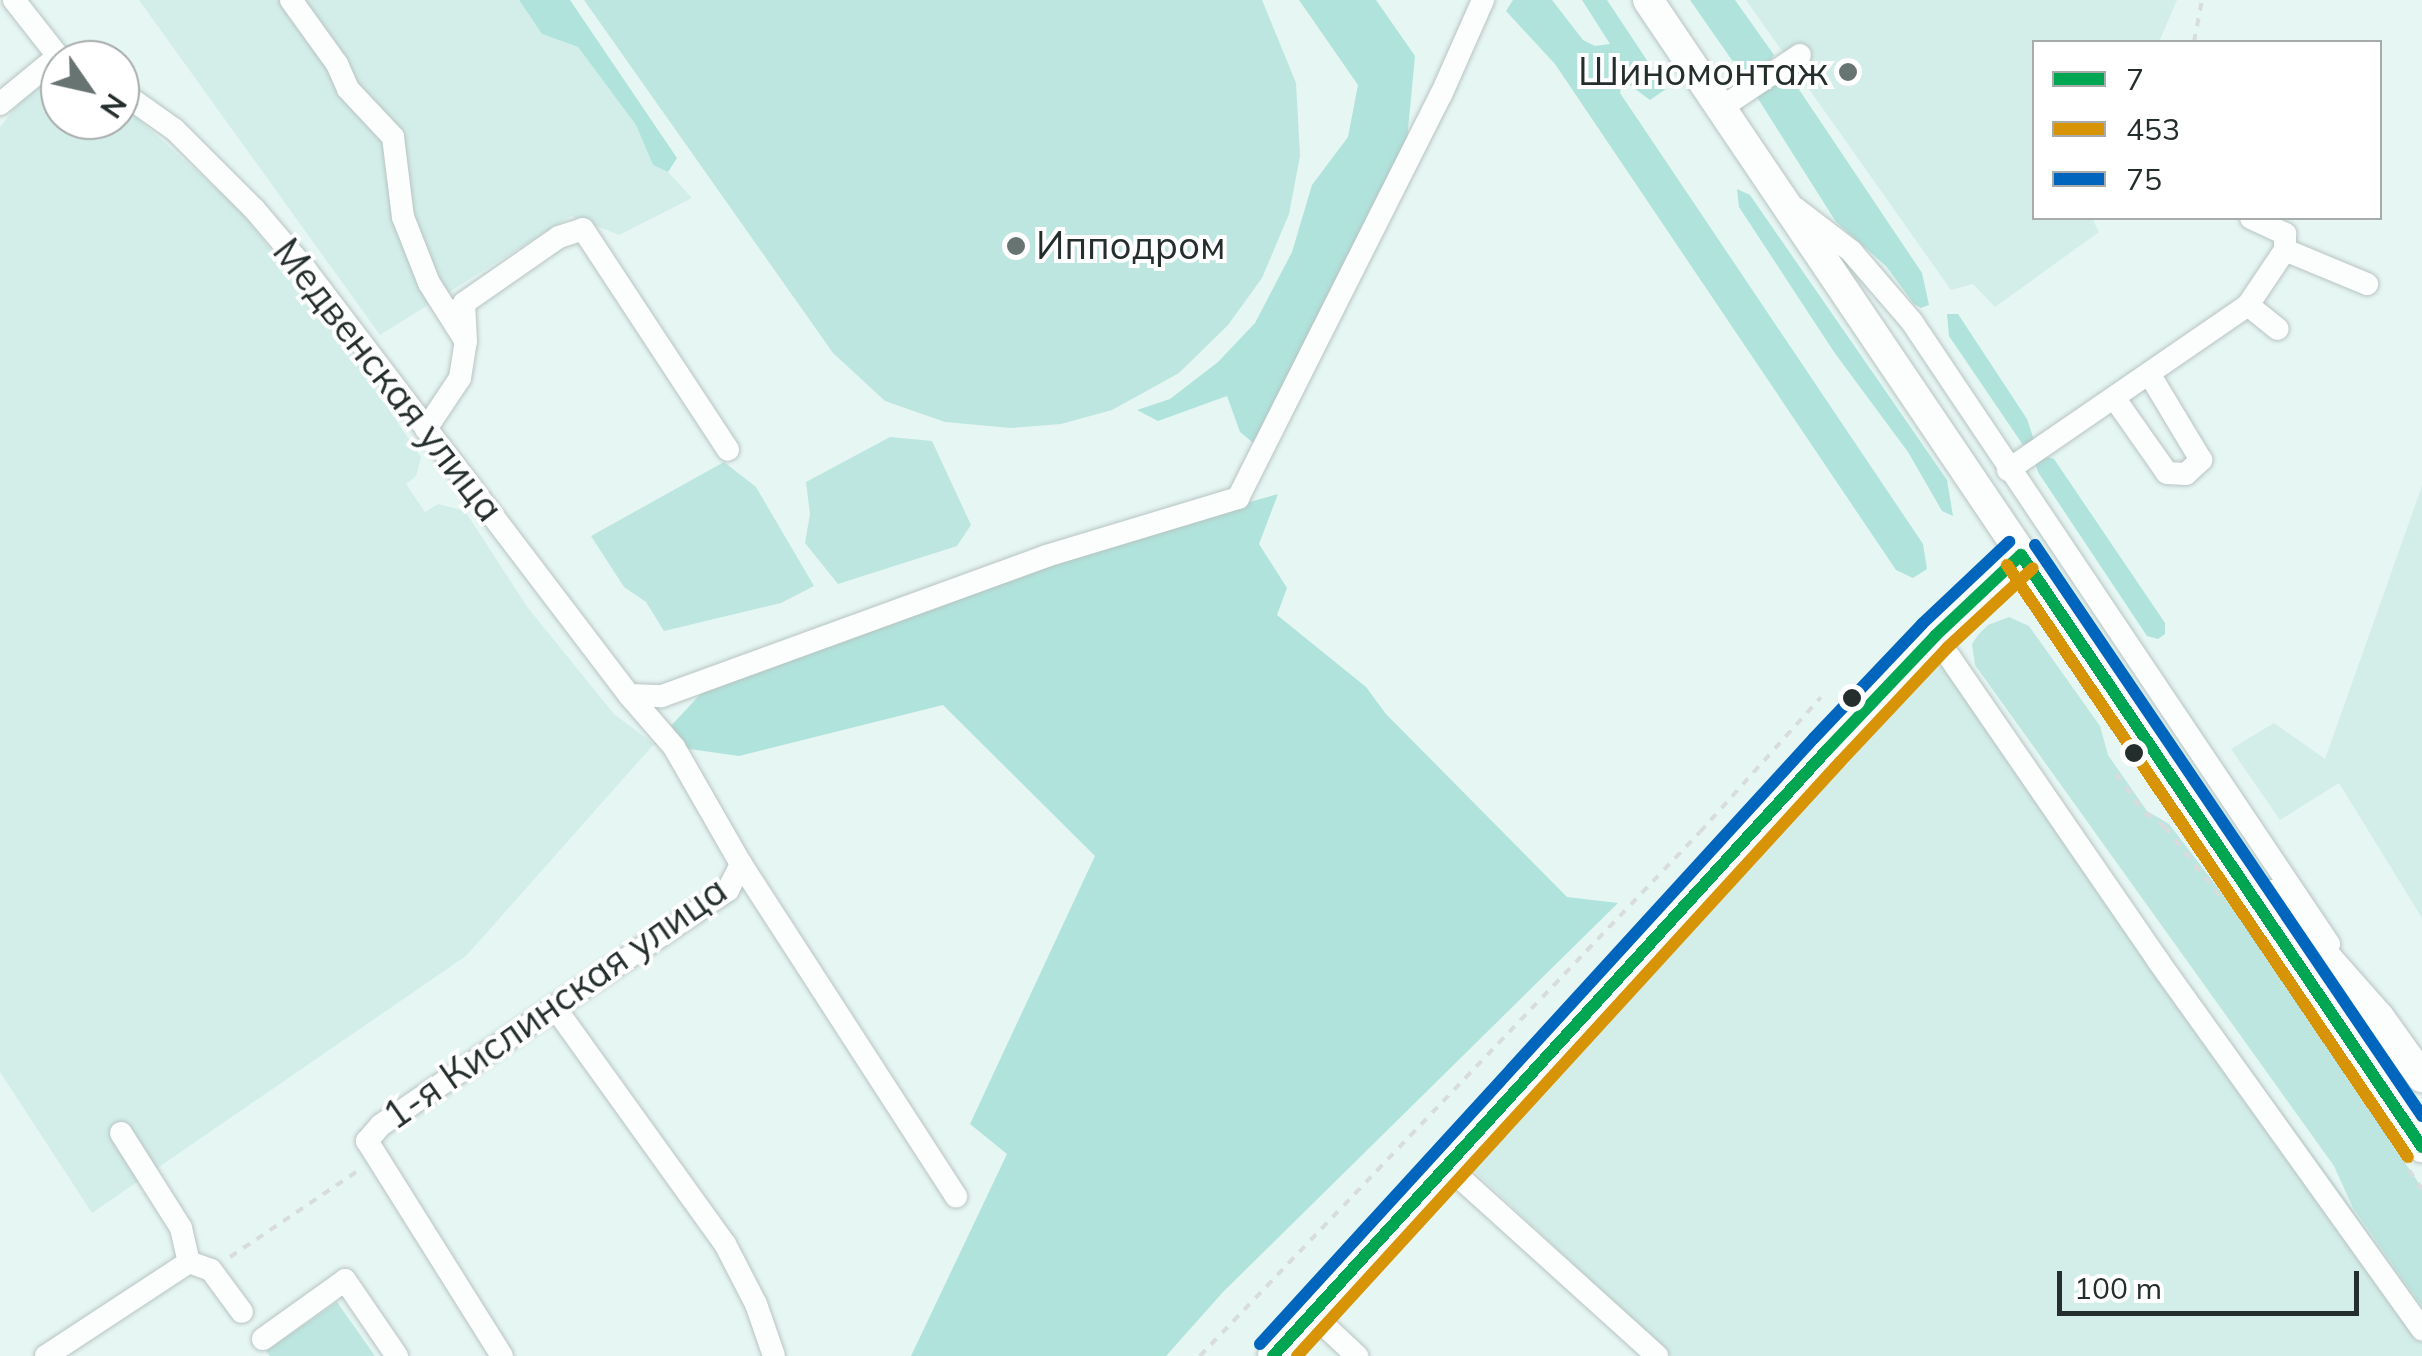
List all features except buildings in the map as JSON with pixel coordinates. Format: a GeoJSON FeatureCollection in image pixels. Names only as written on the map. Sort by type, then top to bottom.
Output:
{"type":"FeatureCollection","features":[{"type":"Feature","properties":{"kind":"main road"},"geometry":{"type":"LineString","coordinates":[[1648,0],[2190,803],[2411,1152]]}},
{"type":"Feature","properties":{"kind":"main road"},"geometry":{"type":"LineString","coordinates":[[1273,1356],[1935,636],[2021,555]]}},
{"type":"Feature","properties":{"kind":"main road"},"geometry":{"type":"LineString","coordinates":[[2190,803],[2379,1017],[2422,1077]]}},
{"type":"Feature","properties":{"kind":"street"},"geometry":{"type":"LineString","coordinates":[[14,0],[45,40]]}},
{"type":"Feature","properties":{"kind":"street"},"geometry":{"type":"LineString","coordinates":[[292,0],[337,64],[348,89],[393,136],[403,217],[429,283],[466,341]]}},
{"type":"Feature","properties":{"kind":"street"},"geometry":{"type":"LineString","coordinates":[[629,695],[662,696],[1046,556],[1238,498],[1441,95],[1482,0]]}},
{"type":"Feature","properties":{"kind":"street"},"geometry":{"type":"LineString","coordinates":[[1721,108],[1800,55]]}},
{"type":"Feature","properties":{"kind":"street"},"geometry":{"type":"LineString","coordinates":[[0,104],[40,73]]}},
{"type":"Feature","properties":{"kind":"street","name":"Медвенская улица"},"geometry":{"type":"LineString","coordinates":[[140,105],[175,130],[255,210],[629,695],[674,747],[741,864],[956,1196]]}},
{"type":"Feature","properties":{"kind":"street"},"geometry":{"type":"LineString","coordinates":[[1782,197],[1850,251],[1883,285],[2379,1017]]}},
{"type":"Feature","properties":{"kind":"street"},"geometry":{"type":"LineString","coordinates":[[2008,470],[2248,306],[2284,250],[2286,234],[2255,220]]}},
{"type":"Feature","properties":{"kind":"street"},"geometry":{"type":"LineString","coordinates":[[426,428],[460,378],[466,341],[464,303],[558,238],[584,230],[728,450]]}},
{"type":"Feature","properties":{"kind":"street"},"geometry":{"type":"LineString","coordinates":[[2284,250],[2367,284]]}},
{"type":"Feature","properties":{"kind":"street"},"geometry":{"type":"LineString","coordinates":[[2248,306],[2278,329]]}},
{"type":"Feature","properties":{"kind":"street"},"geometry":{"type":"LineString","coordinates":[[2115,399],[2167,473],[2186,474],[2201,460],[2150,376]]}},
{"type":"Feature","properties":{"kind":"street"},"geometry":{"type":"LineString","coordinates":[[1935,636],[2159,962],[2422,1329]]}},
{"type":"Feature","properties":{"kind":"street","name":"1-я Кислинская улица"},"geometry":{"type":"LineString","coordinates":[[372,1150],[380,1125],[728,890],[741,864]]}},
{"type":"Feature","properties":{"kind":"street"},"geometry":{"type":"LineString","coordinates":[[556,1008],[725,1244],[756,1304],[774,1356]]}},
{"type":"Feature","properties":{"kind":"street"},"geometry":{"type":"LineString","coordinates":[[121,1134],[182,1228],[200,1266],[242,1312]]}},
{"type":"Feature","properties":{"kind":"street"},"geometry":{"type":"LineString","coordinates":[[372,1150],[502,1356]]}},
{"type":"Feature","properties":{"kind":"street"},"geometry":{"type":"LineString","coordinates":[[1446,1166],[1656,1356]]}},
{"type":"Feature","properties":{"kind":"street"},"geometry":{"type":"LineString","coordinates":[[46,1356],[200,1266]]}},
{"type":"Feature","properties":{"kind":"street"},"geometry":{"type":"LineString","coordinates":[[262,1339],[345,1280],[397,1356]]}},
{"type":"Feature","properties":{"kind":"street"},"geometry":{"type":"LineString","coordinates":[[1312,1314],[1357,1356]]}},
{"type":"Feature","properties":{"kind":"path"},"geometry":{"type":"LineString","coordinates":[[2194,40],[2202,0]]}},
{"type":"Feature","properties":{"kind":"path"},"geometry":{"type":"LineString","coordinates":[[1200,1356],[1700,832],[1820,697]]}},
{"type":"Feature","properties":{"kind":"path"},"geometry":{"type":"LineString","coordinates":[[2116,774],[2145,813],[2165,826],[2231,911]]}},
{"type":"Feature","properties":{"kind":"path"},"geometry":{"type":"LineString","coordinates":[[200,1266],[372,1150]]}},
{"type":"Feature","properties":{"kind":"path"},"geometry":{"type":"LineString","coordinates":[[2411,1152],[2422,1189]]}},
{"type":"Feature","properties":{"kind":"shaded area"},"geometry":{"type":"Polygon","coordinates":[[[139,0],[519,0],[542,34],[578,47],[636,125],[653,165],[668,172],[692,198],[619,235],[571,216],[380,335],[139,0]]]}},
{"type":"Feature","properties":{"kind":"shaded area"},"geometry":{"type":"Polygon","coordinates":[[[519,0],[570,0],[677,158],[668,172],[653,165],[636,125],[578,47],[542,34],[519,0]]]}},
{"type":"Feature","properties":{"kind":"shaded area","name":"Ипподром"},"geometry":{"type":"Polygon","coordinates":[[[584,0],[1262,0],[1296,83],[1300,156],[1289,214],[1262,278],[1228,325],[1179,373],[1112,410],[1061,424],[1011,428],[945,422],[885,401],[833,353],[584,0]]]}},
{"type":"Feature","properties":{"kind":"shaded area"},"geometry":{"type":"Polygon","coordinates":[[[1299,0],[1376,0],[1415,56],[1407,140],[1257,446],[1240,432],[1227,396],[1158,421],[1137,410],[1170,399],[1218,362],[1255,323],[1292,252],[1312,185],[1348,137],[1358,85],[1299,0]]]}},
{"type":"Feature","properties":{"kind":"shaded area"},"geometry":{"type":"Polygon","coordinates":[[[1513,0],[1552,0],[1583,40],[1595,46],[1610,44],[1582,0],[1607,0],[1666,89],[1650,100],[1622,79],[1620,93],[1923,544],[1927,569],[1913,578],[1896,570],[1555,64],[1506,11],[1513,0]]]}},
{"type":"Feature","properties":{"kind":"shaded area"},"geometry":{"type":"Polygon","coordinates":[[[1690,0],[1735,0],[1774,55],[1763,70],[1743,76],[1690,0]]]}},
{"type":"Feature","properties":{"kind":"shaded area"},"geometry":{"type":"Polygon","coordinates":[[[1746,0],[2177,0],[2160,40],[2032,40],[2032,220],[2093,220],[2099,232],[1995,307],[1973,284],[1951,290],[1746,0]]]}},
{"type":"Feature","properties":{"kind":"shaded area"},"geometry":{"type":"Polygon","coordinates":[[[40,78],[40,140],[140,140],[140,121],[237,207],[339,336],[421,457],[416,476],[406,484],[425,512],[438,504],[465,511],[528,608],[614,714],[654,744],[466,956],[92,1213],[0,1072],[0,127],[40,78]]]}},
{"type":"Feature","properties":{"kind":"shaded area"},"geometry":{"type":"Polygon","coordinates":[[[1792,79],[1922,273],[1929,305],[1921,308],[1914,304],[1886,266],[1836,222],[1757,97],[1773,84],[1792,79]]]}},
{"type":"Feature","properties":{"kind":"shaded area"},"geometry":{"type":"Polygon","coordinates":[[[1737,189],[1750,195],[1947,480],[1953,516],[1942,511],[1908,452],[1834,352],[1739,207],[1737,189]]]}},
{"type":"Feature","properties":{"kind":"shaded area"},"geometry":{"type":"Polygon","coordinates":[[[1947,314],[1958,314],[2027,419],[2034,440],[2023,445],[1949,336],[1947,314]]]}},
{"type":"Feature","properties":{"kind":"shaded area"},"geometry":{"type":"Polygon","coordinates":[[[890,437],[932,441],[971,525],[957,546],[838,584],[805,543],[810,514],[806,482],[890,437]]]}},
{"type":"Feature","properties":{"kind":"shaded area"},"geometry":{"type":"Polygon","coordinates":[[[2043,455],[2054,459],[2165,623],[2165,634],[2158,639],[2147,636],[2038,472],[2034,459],[2043,455]]]}},
{"type":"Feature","properties":{"kind":"shaded area"},"geometry":{"type":"Polygon","coordinates":[[[724,462],[756,487],[814,586],[781,603],[664,631],[646,602],[624,587],[591,536],[724,462]]]}},
{"type":"Feature","properties":{"kind":"shaded area"},"geometry":{"type":"Polygon","coordinates":[[[2422,486],[2422,918],[2339,783],[2280,820],[2231,749],[2274,723],[2325,759],[2422,486]]]}},
{"type":"Feature","properties":{"kind":"shaded area"},"geometry":{"type":"Polygon","coordinates":[[[1278,494],[1259,544],[1287,588],[1277,615],[1366,687],[1386,714],[1567,897],[1618,903],[1223,1292],[1166,1356],[911,1356],[1007,1154],[970,1124],[1095,856],[943,705],[739,756],[654,744],[710,684],[1036,562],[1278,494]]]}},
{"type":"Feature","properties":{"kind":"shaded area"},"geometry":{"type":"Polygon","coordinates":[[[2009,617],[2029,626],[2100,726],[2108,755],[2147,811],[2169,824],[2234,909],[2422,1188],[2422,1306],[2353,1208],[2334,1166],[1975,665],[1972,644],[1978,635],[1988,625],[2009,617]]]}},
{"type":"Feature","properties":{"kind":"shaded area"},"geometry":{"type":"Polygon","coordinates":[[[1935,636],[2422,1304],[2422,1356],[1671,1356],[1472,1169],[1935,636]]]}},
{"type":"Feature","properties":{"kind":"shaded area"},"geometry":{"type":"Polygon","coordinates":[[[337,1302],[375,1356],[270,1356],[266,1351],[337,1302]]]}},
{"type":"Feature","properties":{"kind":"transit line","name":"75"},"geometry":{"type":"LineString","coordinates":[[1260,1344],[1814,738],[1922,624],[2009,542]]}},
{"type":"Feature","properties":{"kind":"transit line","name":"75"},"geometry":{"type":"LineString","coordinates":[[2035,545],[2422,1116]]}},
{"type":"Feature","properties":{"kind":"transit line","name":"7"},"geometry":{"type":"LineString","coordinates":[[2021,555],[2422,1147]]}},
{"type":"Feature","properties":{"kind":"transit line","name":"7"},"geometry":{"type":"LineString","coordinates":[[1273,1356],[1827,750],[1935,636],[2021,555]]}},
{"type":"Feature","properties":{"kind":"transit line","name":"453"},"geometry":{"type":"LineString","coordinates":[[2007,565],[2408,1157]]}},
{"type":"Feature","properties":{"kind":"transit line","name":"453"},"geometry":{"type":"LineString","coordinates":[[1297,1356],[1840,762],[1947,648],[2033,568]]}},
{"type":"Feature","properties":{"kind":"place","name":"Шиномонтаж"},"geometry":{"type":"Point","coordinates":[1848,72]}},
{"type":"Feature","properties":{"kind":"place","name":"Ипподром"},"geometry":{"type":"Point","coordinates":[1016,246]}}]}
